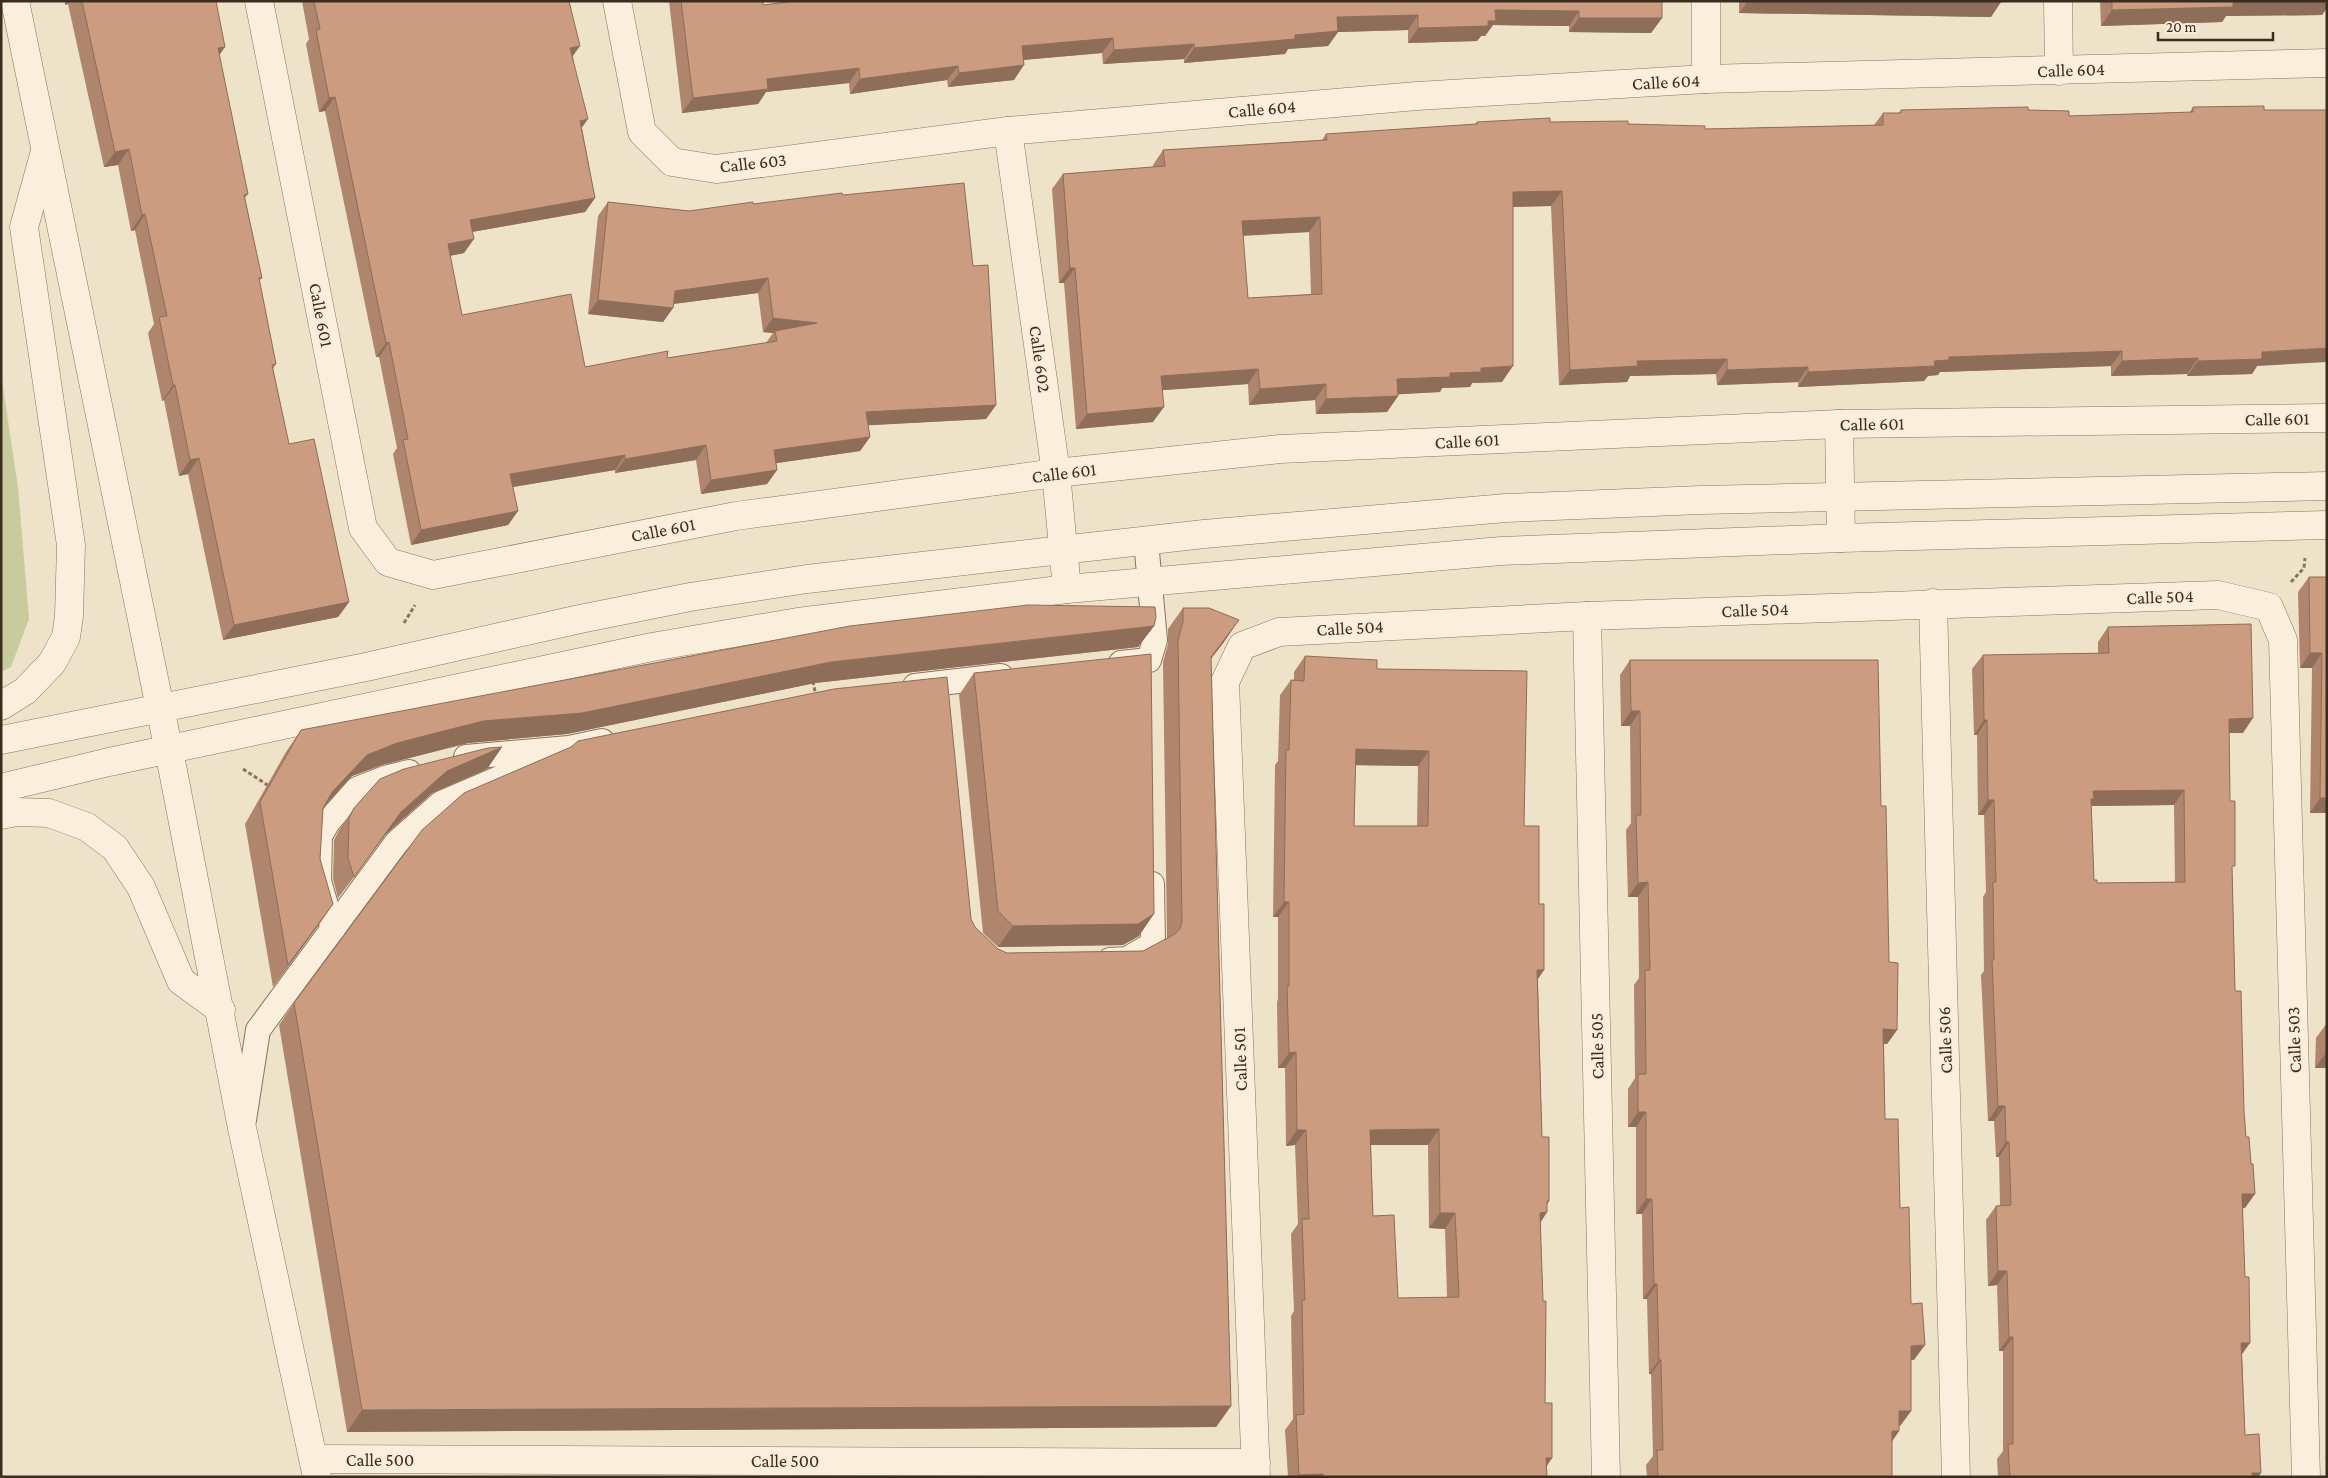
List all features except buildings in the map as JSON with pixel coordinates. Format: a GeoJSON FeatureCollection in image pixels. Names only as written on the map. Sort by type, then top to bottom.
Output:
{"type":"FeatureCollection","features":[{"type":"Feature","properties":{"kind":"street"},"geometry":{"type":"LineString","coordinates":[[15,1],[169,750],[221,1010],[242,1128],[316,1468]]}},
{"type":"Feature","properties":{"kind":"street","name":"Calle 601"},"geometry":{"type":"LineString","coordinates":[[259,1],[363,528],[388,562],[433,575],[736,516],[1056,473],[1280,449],[1839,424],[2327,418]]}},
{"type":"Feature","properties":{"kind":"street","name":"Calle 603"},"geometry":{"type":"LineString","coordinates":[[616,1],[642,132],[672,162],[716,169],[1008,131]]}},
{"type":"Feature","properties":{"kind":"street"},"geometry":{"type":"LineString","coordinates":[[1706,1],[1706,79]]}},
{"type":"Feature","properties":{"kind":"street"},"geometry":{"type":"LineString","coordinates":[[2058,1],[2059,71]]}},
{"type":"Feature","properties":{"kind":"street","name":"Calle 604"},"geometry":{"type":"LineString","coordinates":[[1008,131],[1417,96],[1706,79],[2327,63]]}},
{"type":"Feature","properties":{"kind":"street","name":"Calle 602"},"geometry":{"type":"LineString","coordinates":[[1008,131],[1056,473],[1067,589]]}},
{"type":"Feature","properties":{"kind":"street"},"geometry":{"type":"LineString","coordinates":[[1,706],[25,691],[52,664],[66,637],[69,616],[71,544],[24,227],[45,151]]}},
{"type":"Feature","properties":{"kind":"street"},"geometry":{"type":"LineString","coordinates":[[1839,424],[1840,538]]}},
{"type":"Feature","properties":{"kind":"street"},"geometry":{"type":"LineString","coordinates":[[1,740],[366,667],[580,619],[690,597],[807,579],[1062,550],[1506,508],[1701,500],[2327,486]]}},
{"type":"Feature","properties":{"kind":"street"},"geometry":{"type":"LineString","coordinates":[[1,788],[169,750],[662,646],[798,622],[1067,589],[1501,551],[1840,538],[2317,525]]}},
{"type":"Feature","properties":{"kind":"street","name":"Calle 504"},"geometry":{"type":"LineString","coordinates":[[1242,646],[1279,632],[1587,616],[2218,595],[2269,607]]}},
{"type":"Feature","properties":{"kind":"street","name":"Calle 506"},"geometry":{"type":"LineString","coordinates":[[1933,603],[1956,1477]]}},
{"type":"Feature","properties":{"kind":"street","name":"Calle 503"},"geometry":{"type":"LineString","coordinates":[[2269,607],[2283,640],[2306,1477]]}},
{"type":"Feature","properties":{"kind":"street","name":"Calle 505"},"geometry":{"type":"LineString","coordinates":[[1587,616],[1606,1477]]}},
{"type":"Feature","properties":{"kind":"street","name":"Calle 501"},"geometry":{"type":"LineString","coordinates":[[1242,646],[1225,682],[1256,1470]]}},
{"type":"Feature","properties":{"kind":"street"},"geometry":{"type":"LineString","coordinates":[[1,815],[16,812],[50,813],[87,827],[115,848],[141,887],[181,981],[221,1010]]}},
{"type":"Feature","properties":{"kind":"street","name":"Calle 500"},"geometry":{"type":"LineString","coordinates":[[316,1468],[1256,1470]]}},
{"type":"Feature","properties":{"kind":"lane"},"geometry":{"type":"LineString","coordinates":[[1100,665],[1149,670],[1155,640],[1146,541]]}},
{"type":"Feature","properties":{"kind":"lane"},"geometry":{"type":"LineString","coordinates":[[895,688],[945,692],[1020,674]]}},
{"type":"Feature","properties":{"kind":"lane"},"geometry":{"type":"LineString","coordinates":[[333,929],[319,882],[320,836],[328,822],[357,789],[385,778],[471,756],[569,748],[626,736]]}},
{"type":"Feature","properties":{"kind":"lane"},"geometry":{"type":"LineString","coordinates":[[242,1128],[258,1030],[397,842],[441,804],[569,748]]}},
{"type":"Feature","properties":{"kind":"lane"},"geometry":{"type":"LineString","coordinates":[[1088,960],[1126,960],[1153,944],[1152,858]]}},
{"type":"Feature","properties":{"kind":"path"},"geometry":{"type":"LineString","coordinates":[[2269,607],[2304,568],[2317,525]]}},
{"type":"Feature","properties":{"kind":"path"},"geometry":{"type":"LineString","coordinates":[[403,624],[433,575]]}},
{"type":"Feature","properties":{"kind":"path"},"geometry":{"type":"LineString","coordinates":[[812,678],[816,697]]}},
{"type":"Feature","properties":{"kind":"path"},"geometry":{"type":"LineString","coordinates":[[236,765],[278,791]]}},
{"type":"Feature","properties":{"kind":"green space"},"geometry":{"type":"Polygon","coordinates":[[[1,374],[18,487],[29,619],[11,667],[1,672],[1,374]]]}}]}
